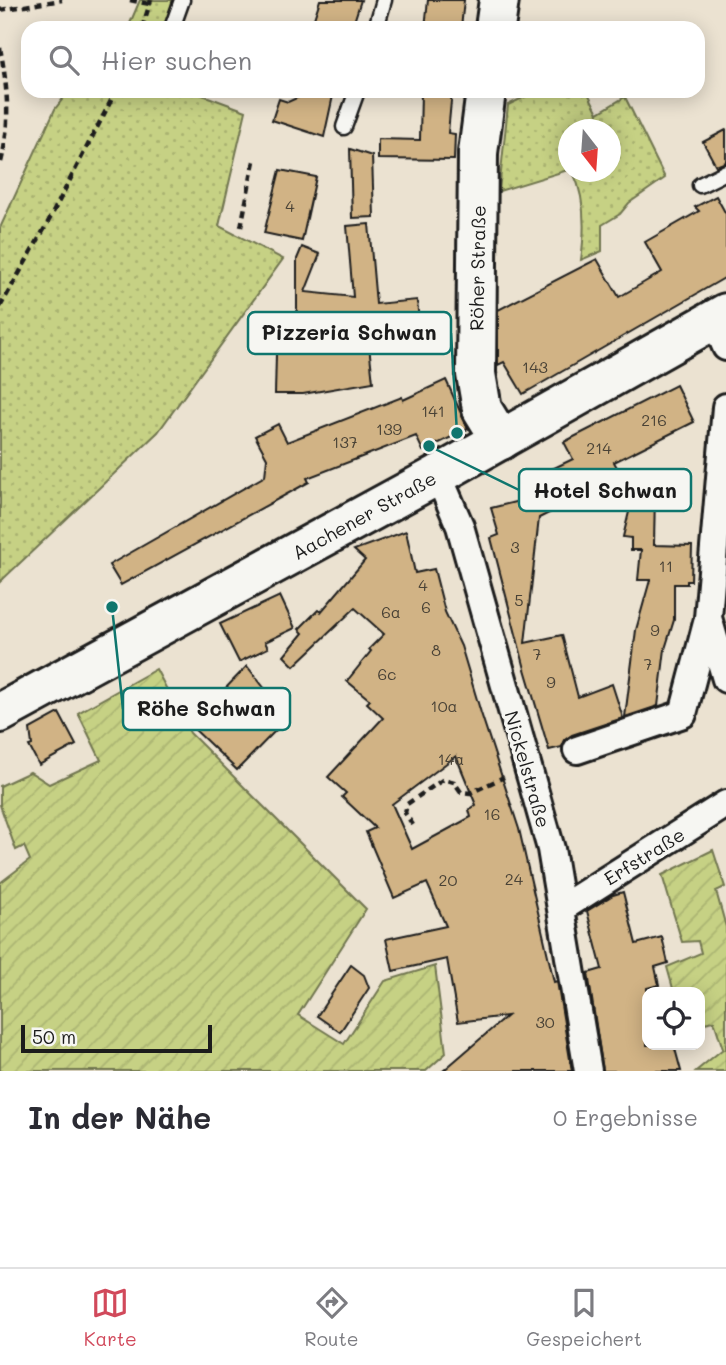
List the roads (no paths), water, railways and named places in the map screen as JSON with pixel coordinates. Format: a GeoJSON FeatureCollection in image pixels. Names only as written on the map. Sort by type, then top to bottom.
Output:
{"type":"FeatureCollection","features":[{"type":"Feature","properties":{"kind":"main road"},"geometry":{"type":"LineString","coordinates":[[496,21],[499,0]]}},
{"type":"Feature","properties":{"kind":"main road","name":"Röher Straße"},"geometry":{"type":"LineString","coordinates":[[485,98],[478,153],[476,374],[482,409],[501,440]]}},
{"type":"Feature","properties":{"kind":"main road","name":"Aachener Straße"},"geometry":{"type":"LineString","coordinates":[[0,713],[501,440],[722,326]]}},
{"type":"Feature","properties":{"kind":"street"},"geometry":{"type":"LineString","coordinates":[[577,750],[683,714],[708,618],[726,407]]}},
{"type":"Feature","properties":{"kind":"street","name":"Nickelstraße"},"geometry":{"type":"LineString","coordinates":[[438,475],[460,526],[551,849],[589,1071]]}},
{"type":"Feature","properties":{"kind":"street"},"geometry":{"type":"LineString","coordinates":[[708,618],[726,679]]}},
{"type":"Feature","properties":{"kind":"street","name":"Erfstraße"},"geometry":{"type":"LineString","coordinates":[[562,908],[726,804]]}},
{"type":"Feature","properties":{"kind":"lane"},"geometry":{"type":"LineString","coordinates":[[174,21],[182,0]]}},
{"type":"Feature","properties":{"kind":"lane"},"geometry":{"type":"LineString","coordinates":[[378,21],[384,0]]}},
{"type":"Feature","properties":{"kind":"lane"},"geometry":{"type":"LineString","coordinates":[[344,127],[354,98]]}},
{"type":"Feature","properties":{"kind":"lane"},"geometry":{"type":"LineString","coordinates":[[700,186],[726,172]]}},
{"type":"Feature","properties":{"kind":"place","name":"Pizzeria Schwan"},"geometry":{"type":"Point","coordinates":[457,433]}},
{"type":"Feature","properties":{"kind":"place","name":"Hotel Schwan"},"geometry":{"type":"Point","coordinates":[429,446]}},
{"type":"Feature","properties":{"kind":"place","name":"Röhe Schwan"},"geometry":{"type":"Point","coordinates":[112,607]}}]}
